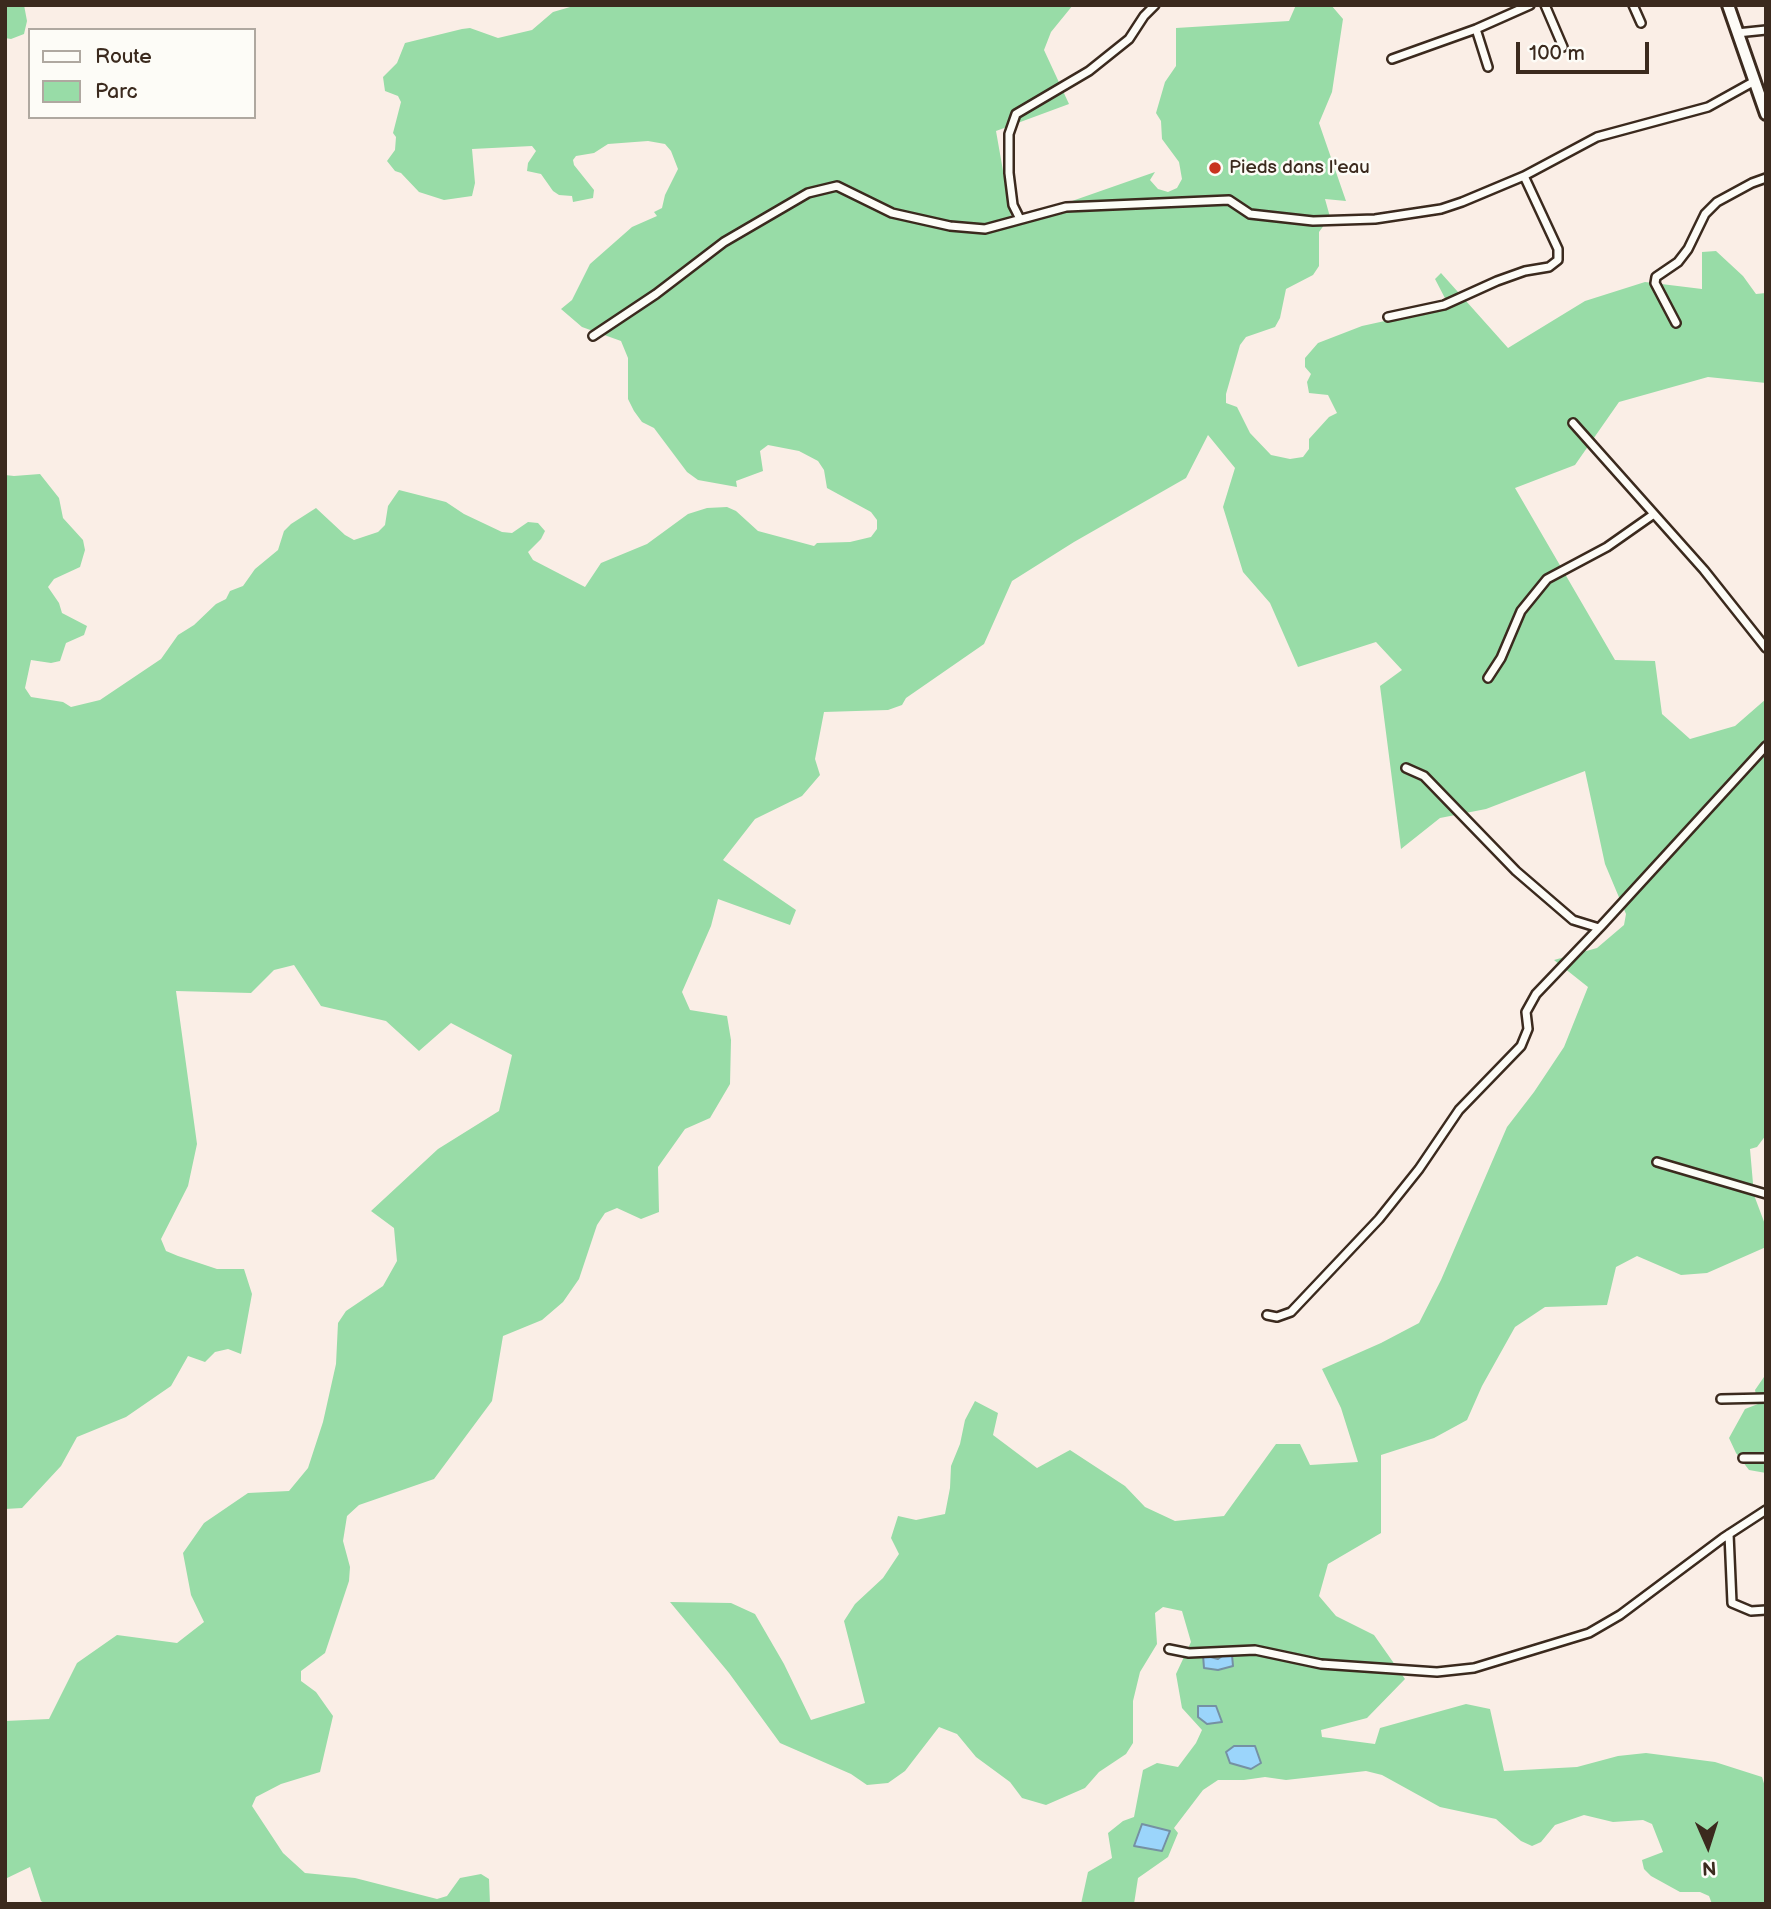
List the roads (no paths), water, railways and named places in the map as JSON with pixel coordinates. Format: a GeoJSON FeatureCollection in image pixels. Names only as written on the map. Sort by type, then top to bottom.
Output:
{"type":"FeatureCollection","features":[{"type":"Feature","properties":{"kind":"main road"},"geometry":{"type":"LineString","coordinates":[[1728,5],[1753,82],[1763,96],[1766,114]]}},
{"type":"Feature","properties":{"kind":"street"},"geometry":{"type":"LineString","coordinates":[[1020,219],[1013,205],[1009,173],[1009,134],[1016,114],[1089,71],[1129,39],[1155,5]]}},
{"type":"Feature","properties":{"kind":"street"},"geometry":{"type":"LineString","coordinates":[[1392,59],[1476,29],[1530,5]]}},
{"type":"Feature","properties":{"kind":"street"},"geometry":{"type":"LineString","coordinates":[[1545,5],[1563,47]]}},
{"type":"Feature","properties":{"kind":"street"},"geometry":{"type":"LineString","coordinates":[[1633,5],[1641,23]]}},
{"type":"Feature","properties":{"kind":"street"},"geometry":{"type":"LineString","coordinates":[[1476,29],[1488,67]]}},
{"type":"Feature","properties":{"kind":"street"},"geometry":{"type":"LineString","coordinates":[[1737,33],[1766,30]]}},
{"type":"Feature","properties":{"kind":"street"},"geometry":{"type":"LineString","coordinates":[[593,335],[656,294],[724,242],[808,193],[837,187],[892,214],[950,226],[985,229],[1066,207],[1228,200],[1250,214],[1313,221],[1375,219],[1441,209],[1524,176],[1597,137],[1707,107],[1753,82]]}},
{"type":"Feature","properties":{"kind":"street"},"geometry":{"type":"LineString","coordinates":[[1388,317],[1444,305],[1497,281],[1525,271],[1549,267],[1558,260],[1558,248],[1524,176]]}},
{"type":"Feature","properties":{"kind":"street"},"geometry":{"type":"LineString","coordinates":[[1676,323],[1655,283],[1656,277],[1678,262],[1688,249],[1705,214],[1717,202],[1766,178]]}},
{"type":"Feature","properties":{"kind":"street"},"geometry":{"type":"LineString","coordinates":[[1573,423],[1704,570],[1766,648]]}},
{"type":"Feature","properties":{"kind":"street"},"geometry":{"type":"LineString","coordinates":[[1488,678],[1501,658],[1521,611],[1547,579],[1607,547],[1654,514]]}},
{"type":"Feature","properties":{"kind":"street"},"geometry":{"type":"LineString","coordinates":[[1268,1315],[1277,1317],[1291,1312],[1379,1219],[1419,1169],[1459,1110],[1521,1046],[1528,1029],[1526,1012],[1536,994],[1766,746]]}},
{"type":"Feature","properties":{"kind":"street"},"geometry":{"type":"LineString","coordinates":[[1406,768],[1424,776],[1516,872],[1573,920],[1599,928]]}},
{"type":"Feature","properties":{"kind":"street"},"geometry":{"type":"LineString","coordinates":[[1657,1163],[1766,1194]]}},
{"type":"Feature","properties":{"kind":"street"},"geometry":{"type":"LineString","coordinates":[[1721,1399],[1766,1398]]}},
{"type":"Feature","properties":{"kind":"street"},"geometry":{"type":"LineString","coordinates":[[1743,1458],[1766,1458]]}},
{"type":"Feature","properties":{"kind":"street"},"geometry":{"type":"LineString","coordinates":[[1169,1649],[1189,1653],[1255,1650],[1321,1664],[1398,1669],[1437,1671],[1474,1668],[1588,1633],[1620,1615],[1728,1534],[1766,1510]]}},
{"type":"Feature","properties":{"kind":"street"},"geometry":{"type":"LineString","coordinates":[[1728,1534],[1732,1603],[1751,1611],[1766,1610]]}},
{"type":"Feature","properties":{"kind":"water"},"geometry":{"type":"Polygon","coordinates":[[[1225,1654],[1232,1655],[1233,1666],[1218,1670],[1204,1668],[1203,1655],[1218,1659],[1225,1654]]]}},
{"type":"Feature","properties":{"kind":"water"},"geometry":{"type":"Polygon","coordinates":[[[1198,1706],[1216,1706],[1222,1722],[1207,1724],[1198,1717],[1198,1706]]]}},
{"type":"Feature","properties":{"kind":"water"},"geometry":{"type":"Polygon","coordinates":[[[1234,1746],[1255,1746],[1261,1763],[1251,1769],[1230,1763],[1226,1752],[1234,1746]]]}},
{"type":"Feature","properties":{"kind":"water"},"geometry":{"type":"Polygon","coordinates":[[[1142,1824],[1170,1831],[1162,1851],[1134,1846],[1142,1824]]]}},
{"type":"Feature","properties":{"kind":"place","name":"Pieds dans l'eau"},"geometry":{"type":"Point","coordinates":[1215,168]}}]}
